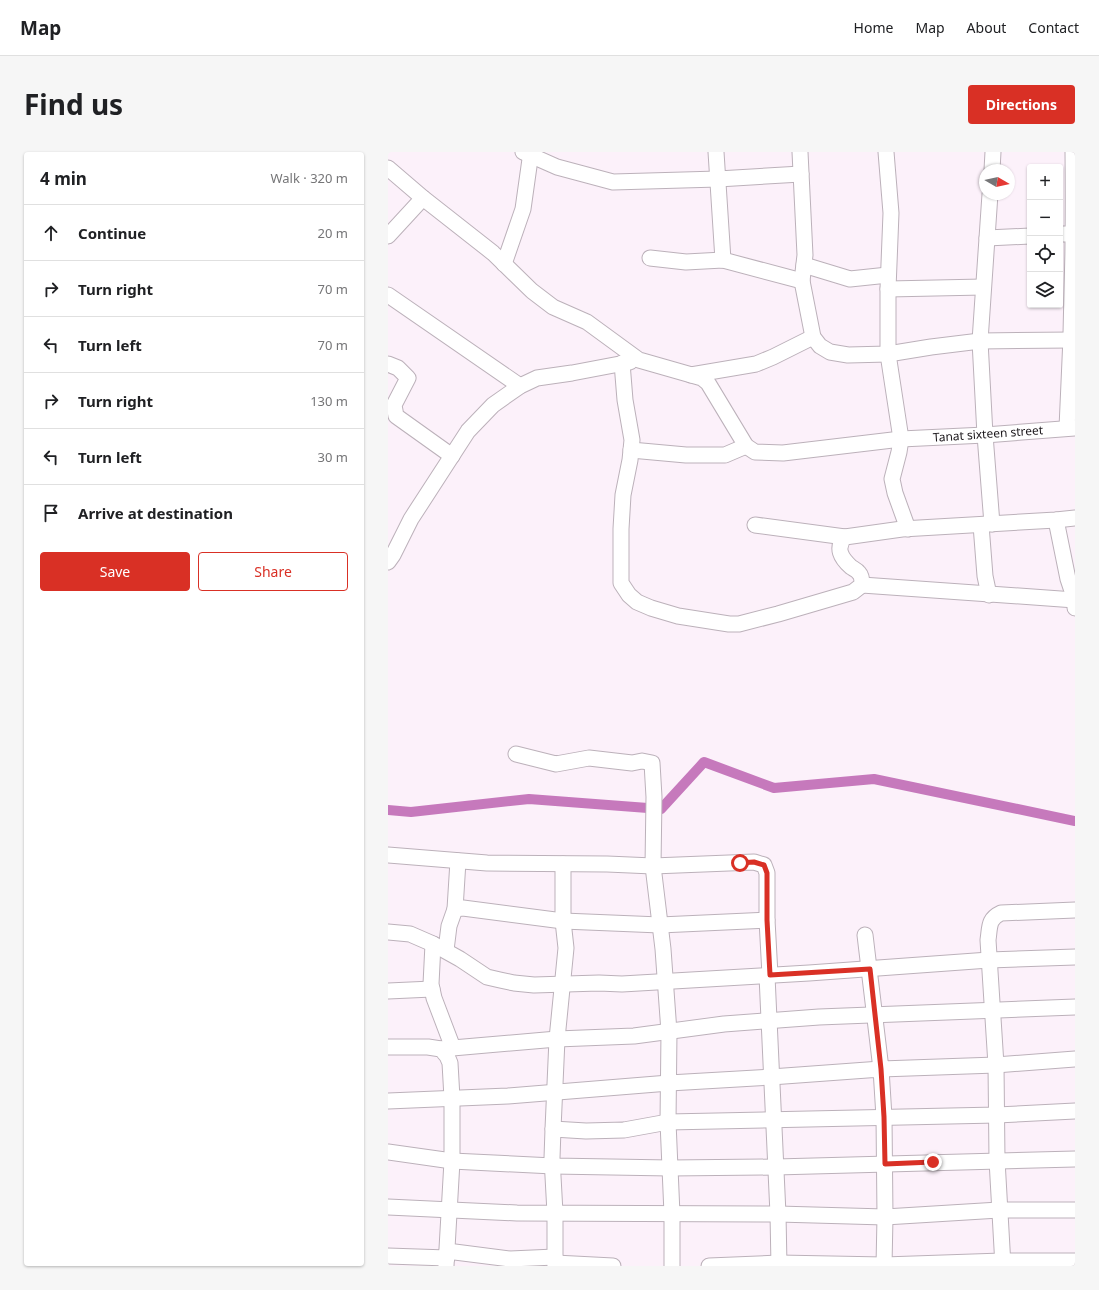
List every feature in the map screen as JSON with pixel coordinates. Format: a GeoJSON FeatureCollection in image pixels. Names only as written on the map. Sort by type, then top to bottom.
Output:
{"type":"FeatureCollection","features":[{"type":"Feature","properties":{"kind":"street"},"geometry":{"type":"LineString","coordinates":[[716,152],[723,260]]}},
{"type":"Feature","properties":{"kind":"street"},"geometry":{"type":"LineString","coordinates":[[800,152],[805,255],[802,282],[813,337],[820,346],[830,352],[848,355],[888,354],[931,347],[980,342],[1072,340]]}},
{"type":"Feature","properties":{"kind":"street"},"geometry":{"type":"LineString","coordinates":[[886,152],[891,213],[888,282],[888,354],[901,439],[900,452],[892,479],[895,493],[908,529]]}},
{"type":"Feature","properties":{"kind":"street"},"geometry":{"type":"LineString","coordinates":[[992,164],[993,152]]}},
{"type":"Feature","properties":{"kind":"street"},"geometry":{"type":"LineString","coordinates":[[1071,428],[1072,340],[1070,234],[1073,152]]}},
{"type":"Feature","properties":{"kind":"street"},"geometry":{"type":"LineString","coordinates":[[504,264],[523,209],[528,153],[557,167],[613,182],[718,179],[801,174]]}},
{"type":"Feature","properties":{"kind":"street"},"geometry":{"type":"LineString","coordinates":[[388,168],[423,198],[493,253],[532,291],[553,307],[586,322],[639,360],[702,378],[708,383],[746,446],[725,455],[686,455],[630,450]]}},
{"type":"Feature","properties":{"kind":"street"},"geometry":{"type":"LineString","coordinates":[[388,236],[423,198]]}},
{"type":"Feature","properties":{"kind":"street"},"geometry":{"type":"LineString","coordinates":[[989,595],[985,576],[985,435],[980,342],[990,200]]}},
{"type":"Feature","properties":{"kind":"street"},"geometry":{"type":"LineString","coordinates":[[987,238],[1027,236]]}},
{"type":"Feature","properties":{"kind":"street"},"geometry":{"type":"LineString","coordinates":[[650,258],[686,262],[723,260],[802,282]]}},
{"type":"Feature","properties":{"kind":"street"},"geometry":{"type":"LineString","coordinates":[[804,265],[850,279],[983,287]]}},
{"type":"Feature","properties":{"kind":"street"},"geometry":{"type":"LineString","coordinates":[[388,295],[520,386]]}},
{"type":"Feature","properties":{"kind":"street"},"geometry":{"type":"LineString","coordinates":[[691,375],[756,364],[813,337]]}},
{"type":"Feature","properties":{"kind":"street"},"geometry":{"type":"LineString","coordinates":[[388,562],[411,519],[468,431],[493,405],[520,386],[537,378],[639,360]]}},
{"type":"Feature","properties":{"kind":"street"},"geometry":{"type":"LineString","coordinates":[[622,363],[624,400],[632,440],[623,495],[621,529],[621,583],[629,595],[637,602],[678,616],[729,624],[739,624],[853,592],[862,585],[1075,600]]}},
{"type":"Feature","properties":{"kind":"street"},"geometry":{"type":"LineString","coordinates":[[388,364],[398,368],[408,378],[394,405],[396,416],[452,456]]}},
{"type":"Feature","properties":{"kind":"street","name":"Tanat sixteen street"},"geometry":{"type":"LineString","coordinates":[[746,446],[755,452],[783,453],[901,439],[985,435],[1071,428]]}},
{"type":"Feature","properties":{"kind":"street"},"geometry":{"type":"LineString","coordinates":[[755,525],[845,537],[908,529],[1075,518]]}},
{"type":"Feature","properties":{"kind":"street"},"geometry":{"type":"LineString","coordinates":[[1056,520],[1066,572],[1075,600],[1075,608]]}},
{"type":"Feature","properties":{"kind":"street"},"geometry":{"type":"LineString","coordinates":[[845,537],[840,546],[841,556],[859,573],[862,579],[862,585]]}},
{"type":"Feature","properties":{"kind":"street"},"geometry":{"type":"LineString","coordinates":[[516,754],[556,764],[589,758],[632,763],[642,761],[652,763],[654,797],[653,866],[660,925],[669,1032],[668,1122],[672,1214],[672,1266]]}},
{"type":"Feature","properties":{"kind":"street"},"geometry":{"type":"LineString","coordinates":[[388,855],[487,863],[653,866],[754,862],[764,865],[767,873],[769,1021],[779,1264]]}},
{"type":"Feature","properties":{"kind":"street"},"geometry":{"type":"LineString","coordinates":[[447,1258],[452,1161],[452,1098],[450,1063],[447,1056],[447,1049],[432,989],[432,965],[455,909],[458,861]]}},
{"type":"Feature","properties":{"kind":"street"},"geometry":{"type":"LineString","coordinates":[[555,1262],[553,1166],[554,1092],[557,1039],[566,948],[563,921],[563,864]]}},
{"type":"Feature","properties":{"kind":"street"},"geometry":{"type":"LineString","coordinates":[[455,909],[463,908],[563,921],[660,925],[767,920]]}},
{"type":"Feature","properties":{"kind":"street"},"geometry":{"type":"LineString","coordinates":[[1002,1263],[997,1160],[994,1011],[988,940],[990,924],[994,917],[1001,913],[1075,910]]}},
{"type":"Feature","properties":{"kind":"street"},"geometry":{"type":"LineString","coordinates":[[388,932],[410,934],[440,947],[487,977],[524,984],[622,984],[665,982],[989,960],[1075,957]]}},
{"type":"Feature","properties":{"kind":"street"},"geometry":{"type":"LineString","coordinates":[[865,935],[881,1069],[884,1117],[884,1266]]}},
{"type":"Feature","properties":{"kind":"street"},"geometry":{"type":"LineString","coordinates":[[388,991],[432,989]]}},
{"type":"Feature","properties":{"kind":"street"},"geometry":{"type":"LineString","coordinates":[[388,1047],[428,1047],[447,1049],[557,1039],[634,1036],[724,1024],[818,1017],[1075,1007]]}},
{"type":"Feature","properties":{"kind":"street"},"geometry":{"type":"LineString","coordinates":[[388,1101],[508,1096],[669,1083],[881,1069],[996,1065],[1075,1058]]}},
{"type":"Feature","properties":{"kind":"street"},"geometry":{"type":"LineString","coordinates":[[553,1129],[586,1131],[624,1130],[668,1122],[997,1115],[1075,1111]]}},
{"type":"Feature","properties":{"kind":"street"},"geometry":{"type":"LineString","coordinates":[[388,1152],[452,1161],[553,1166],[670,1168],[776,1167],[1075,1159]]}},
{"type":"Feature","properties":{"kind":"street"},"geometry":{"type":"LineString","coordinates":[[388,1207],[516,1213],[778,1214],[885,1217],[999,1210],[1075,1210]]}},
{"type":"Feature","properties":{"kind":"street"},"geometry":{"type":"LineString","coordinates":[[388,1256],[510,1259],[613,1266]]}},
{"type":"Feature","properties":{"kind":"street"},"geometry":{"type":"LineString","coordinates":[[709,1266],[779,1264],[884,1266],[1075,1261]]}},
{"type":"Feature","properties":{"kind":"waterway"},"geometry":{"type":"LineString","coordinates":[[388,810],[411,812],[529,799],[661,809],[704,762],[774,788],[874,779],[1075,821]]}},
{"type":"Feature","properties":{"kind":"route"},"geometry":{"type":"LineString","coordinates":[[740,863],[754,862],[764,865],[767,873],[767,920],[770,975],[870,969],[881,1069],[885,1164],[933,1162]]}}]}
